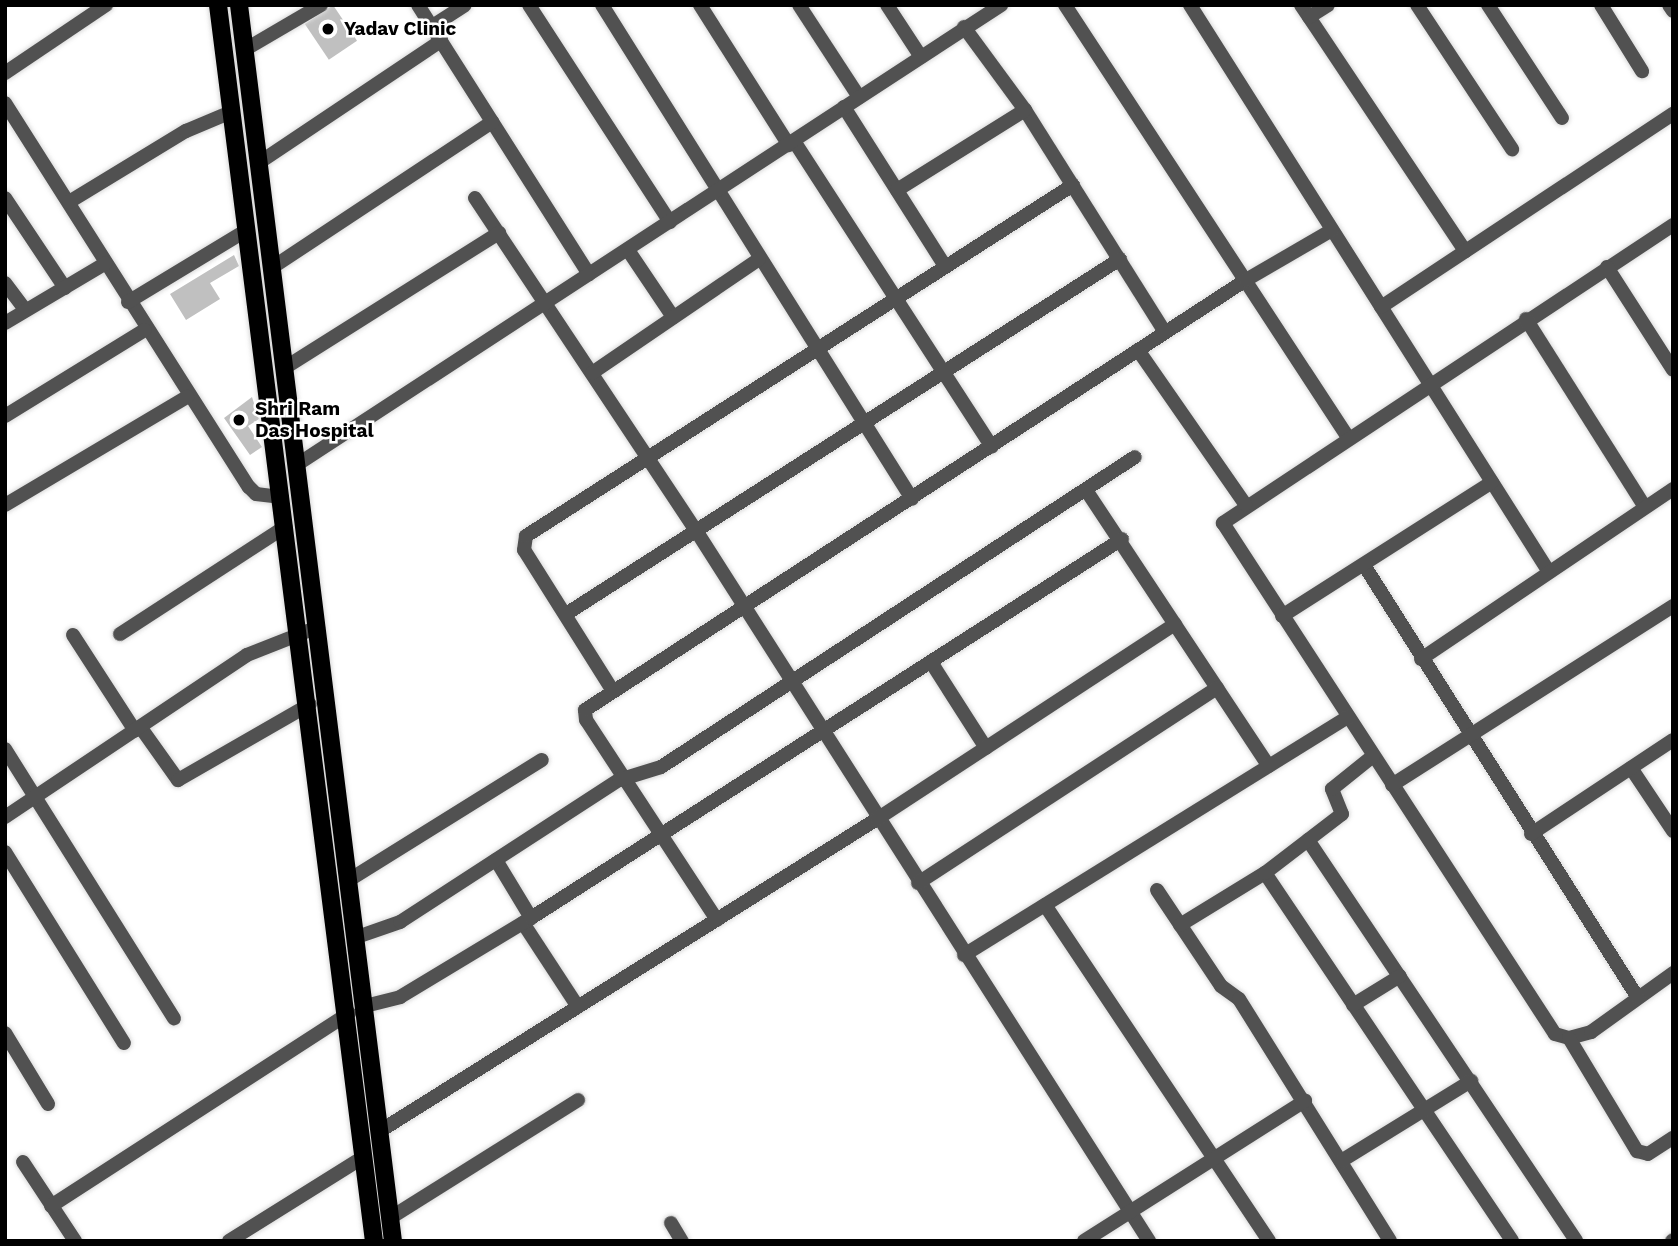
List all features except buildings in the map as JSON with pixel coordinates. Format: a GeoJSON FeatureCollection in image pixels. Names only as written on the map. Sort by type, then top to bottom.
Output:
{"type":"FeatureCollection","features":[{"type":"Feature","properties":{"kind":"main road"},"geometry":{"type":"LineString","coordinates":[[218,5],[285,527],[309,629],[349,880],[356,937],[365,1156],[374,1241]]}},
{"type":"Feature","properties":{"kind":"main road"},"geometry":{"type":"LineString","coordinates":[[239,5],[298,464],[309,629],[310,704],[357,1009],[380,1131],[393,1241]]}},
{"type":"Feature","properties":{"kind":"street"},"geometry":{"type":"LineString","coordinates":[[5,73],[106,5]]}},
{"type":"Feature","properties":{"kind":"street"},"geometry":{"type":"LineString","coordinates":[[246,49],[321,5]]}},
{"type":"Feature","properties":{"kind":"street"},"geometry":{"type":"LineString","coordinates":[[418,5],[589,274]]}},
{"type":"Feature","properties":{"kind":"street"},"geometry":{"type":"LineString","coordinates":[[431,26],[465,5]]}},
{"type":"Feature","properties":{"kind":"street"},"geometry":{"type":"LineString","coordinates":[[529,5],[670,222]]}},
{"type":"Feature","properties":{"kind":"street"},"geometry":{"type":"LineString","coordinates":[[602,5],[816,350],[912,499]]}},
{"type":"Feature","properties":{"kind":"street"},"geometry":{"type":"LineString","coordinates":[[700,5],[791,143],[898,296],[992,447]]}},
{"type":"Feature","properties":{"kind":"street"},"geometry":{"type":"LineString","coordinates":[[799,5],[859,97]]}},
{"type":"Feature","properties":{"kind":"street"},"geometry":{"type":"LineString","coordinates":[[887,5],[921,57]]}},
{"type":"Feature","properties":{"kind":"street"},"geometry":{"type":"LineString","coordinates":[[298,464],[1001,5]]}},
{"type":"Feature","properties":{"kind":"street"},"geometry":{"type":"LineString","coordinates":[[1065,5],[1347,436]]}},
{"type":"Feature","properties":{"kind":"street"},"geometry":{"type":"LineString","coordinates":[[1190,5],[1549,572]]}},
{"type":"Feature","properties":{"kind":"street"},"geometry":{"type":"LineString","coordinates":[[1328,5],[1305,11],[1465,251]]}},
{"type":"Feature","properties":{"kind":"street"},"geometry":{"type":"LineString","coordinates":[[1417,5],[1512,149]]}},
{"type":"Feature","properties":{"kind":"street"},"geometry":{"type":"LineString","coordinates":[[1488,5],[1562,118]]}},
{"type":"Feature","properties":{"kind":"street"},"geometry":{"type":"LineString","coordinates":[[1601,5],[1642,71]]}},
{"type":"Feature","properties":{"kind":"street"},"geometry":{"type":"LineString","coordinates":[[1669,5],[1673,11]]}},
{"type":"Feature","properties":{"kind":"street"},"geometry":{"type":"LineString","coordinates":[[964,27],[1025,110],[1165,332]]}},
{"type":"Feature","properties":{"kind":"street"},"geometry":{"type":"LineString","coordinates":[[260,162],[441,41]]}},
{"type":"Feature","properties":{"kind":"street"},"geometry":{"type":"LineString","coordinates":[[5,103],[69,202],[187,397],[252,491],[282,497]]}},
{"type":"Feature","properties":{"kind":"street"},"geometry":{"type":"LineString","coordinates":[[844,107],[945,266]]}},
{"type":"Feature","properties":{"kind":"street"},"geometry":{"type":"LineString","coordinates":[[897,190],[1025,110]]}},
{"type":"Feature","properties":{"kind":"street"},"geometry":{"type":"LineString","coordinates":[[69,202],[186,131],[232,112]]}},
{"type":"Feature","properties":{"kind":"street"},"geometry":{"type":"LineString","coordinates":[[1381,307],[1673,114]]}},
{"type":"Feature","properties":{"kind":"street"},"geometry":{"type":"LineString","coordinates":[[272,267],[492,122]]}},
{"type":"Feature","properties":{"kind":"street"},"geometry":{"type":"LineString","coordinates":[[611,688],[524,550],[525,538],[1073,185]]}},
{"type":"Feature","properties":{"kind":"street"},"geometry":{"type":"LineString","coordinates":[[5,198],[65,288]]}},
{"type":"Feature","properties":{"kind":"street"},"geometry":{"type":"LineString","coordinates":[[475,198],[696,532],[1149,1241]]}},
{"type":"Feature","properties":{"kind":"street"},"geometry":{"type":"LineString","coordinates":[[1673,225],[1347,436],[1245,504],[1223,523],[1552,1031],[1569,1038],[1637,1151],[1648,1154],[1673,1138]]}},
{"type":"Feature","properties":{"kind":"street"},"geometry":{"type":"LineString","coordinates":[[128,302],[247,229]]}},
{"type":"Feature","properties":{"kind":"street"},"geometry":{"type":"LineString","coordinates":[[717,920],[622,779],[584,715],[611,688],[746,610],[1165,332],[1246,280],[1332,230]]}},
{"type":"Feature","properties":{"kind":"street"},"geometry":{"type":"LineString","coordinates":[[286,367],[499,233]]}},
{"type":"Feature","properties":{"kind":"street"},"geometry":{"type":"LineString","coordinates":[[628,250],[673,317]]}},
{"type":"Feature","properties":{"kind":"street"},"geometry":{"type":"LineString","coordinates":[[592,373],[759,259]]}},
{"type":"Feature","properties":{"kind":"street"},"geometry":{"type":"LineString","coordinates":[[566,614],[1120,259]]}},
{"type":"Feature","properties":{"kind":"street"},"geometry":{"type":"LineString","coordinates":[[5,323],[106,263]]}},
{"type":"Feature","properties":{"kind":"street"},"geometry":{"type":"LineString","coordinates":[[1607,267],[1673,370]]}},
{"type":"Feature","properties":{"kind":"street"},"geometry":{"type":"LineString","coordinates":[[5,283],[25,310]]}},
{"type":"Feature","properties":{"kind":"street"},"geometry":{"type":"LineString","coordinates":[[1526,319],[1645,507]]}},
{"type":"Feature","properties":{"kind":"street"},"geometry":{"type":"LineString","coordinates":[[5,416],[145,330]]}},
{"type":"Feature","properties":{"kind":"street"},"geometry":{"type":"LineString","coordinates":[[1138,350],[1245,504]]}},
{"type":"Feature","properties":{"kind":"street"},"geometry":{"type":"LineString","coordinates":[[5,505],[187,397]]}},
{"type":"Feature","properties":{"kind":"street"},"geometry":{"type":"LineString","coordinates":[[356,937],[400,922],[622,779],[661,767],[1135,457]]}},
{"type":"Feature","properties":{"kind":"street"},"geometry":{"type":"LineString","coordinates":[[1282,616],[1492,482]]}},
{"type":"Feature","properties":{"kind":"street"},"geometry":{"type":"LineString","coordinates":[[1421,659],[1673,489]]}},
{"type":"Feature","properties":{"kind":"street"},"geometry":{"type":"LineString","coordinates":[[1086,490],[1122,539],[1269,766]]}},
{"type":"Feature","properties":{"kind":"street"},"geometry":{"type":"LineString","coordinates":[[120,634],[285,527]]}},
{"type":"Feature","properties":{"kind":"street"},"geometry":{"type":"LineString","coordinates":[[51,1206],[357,1009],[400,997],[527,920],[1122,539]]}},
{"type":"Feature","properties":{"kind":"street"},"geometry":{"type":"LineString","coordinates":[[1364,565],[1468,737],[1638,998]]}},
{"type":"Feature","properties":{"kind":"street"},"geometry":{"type":"LineString","coordinates":[[1392,785],[1673,606]]}},
{"type":"Feature","properties":{"kind":"street"},"geometry":{"type":"LineString","coordinates":[[380,1131],[877,819],[1175,624]]}},
{"type":"Feature","properties":{"kind":"street"},"geometry":{"type":"LineString","coordinates":[[5,817],[240,659],[309,629]]}},
{"type":"Feature","properties":{"kind":"street"},"geometry":{"type":"LineString","coordinates":[[73,635],[138,729],[178,780],[310,704]]}},
{"type":"Feature","properties":{"kind":"street"},"geometry":{"type":"LineString","coordinates":[[931,662],[986,748]]}},
{"type":"Feature","properties":{"kind":"street"},"geometry":{"type":"LineString","coordinates":[[918,883],[1217,688]]}},
{"type":"Feature","properties":{"kind":"street"},"geometry":{"type":"LineString","coordinates":[[964,955],[1348,717]]}},
{"type":"Feature","properties":{"kind":"street"},"geometry":{"type":"LineString","coordinates":[[1531,834],[1673,740]]}},
{"type":"Feature","properties":{"kind":"street"},"geometry":{"type":"LineString","coordinates":[[5,749],[174,1018]]}},
{"type":"Feature","properties":{"kind":"street"},"geometry":{"type":"LineString","coordinates":[[1180,925],[1265,873],[1343,812],[1333,787],[1373,756]]}},
{"type":"Feature","properties":{"kind":"street"},"geometry":{"type":"LineString","coordinates":[[349,880],[542,760]]}},
{"type":"Feature","properties":{"kind":"street"},"geometry":{"type":"LineString","coordinates":[[1631,768],[1673,831]]}},
{"type":"Feature","properties":{"kind":"street"},"geometry":{"type":"LineString","coordinates":[[1308,840],[1576,1241]]}},
{"type":"Feature","properties":{"kind":"street"},"geometry":{"type":"LineString","coordinates":[[5,852],[124,1043]]}},
{"type":"Feature","properties":{"kind":"street"},"geometry":{"type":"LineString","coordinates":[[496,860],[527,920],[578,1007]]}},
{"type":"Feature","properties":{"kind":"street"},"geometry":{"type":"LineString","coordinates":[[1265,873],[1512,1241]]}},
{"type":"Feature","properties":{"kind":"street"},"geometry":{"type":"LineString","coordinates":[[1157,890],[1221,986],[1239,999],[1390,1241]]}},
{"type":"Feature","properties":{"kind":"street"},"geometry":{"type":"LineString","coordinates":[[1045,905],[1217,1159],[1269,1241]]}},
{"type":"Feature","properties":{"kind":"street"},"geometry":{"type":"LineString","coordinates":[[1569,1038],[1591,1032],[1673,973]]}},
{"type":"Feature","properties":{"kind":"street"},"geometry":{"type":"LineString","coordinates":[[1353,1005],[1400,976]]}},
{"type":"Feature","properties":{"kind":"street"},"geometry":{"type":"LineString","coordinates":[[5,1033],[48,1104]]}},
{"type":"Feature","properties":{"kind":"street"},"geometry":{"type":"LineString","coordinates":[[1341,1161],[1471,1081]]}},
{"type":"Feature","properties":{"kind":"street"},"geometry":{"type":"LineString","coordinates":[[390,1218],[578,1100]]}},
{"type":"Feature","properties":{"kind":"street"},"geometry":{"type":"LineString","coordinates":[[1084,1241],[1305,1101]]}},
{"type":"Feature","properties":{"kind":"street"},"geometry":{"type":"LineString","coordinates":[[229,1241],[365,1156]]}},
{"type":"Feature","properties":{"kind":"street"},"geometry":{"type":"LineString","coordinates":[[23,1162],[75,1241]]}},
{"type":"Feature","properties":{"kind":"street"},"geometry":{"type":"LineString","coordinates":[[671,1223],[682,1241]]}},
{"type":"Feature","properties":{"kind":"place","name":"Yadav Clinic"},"geometry":{"type":"Point","coordinates":[328,29]}},
{"type":"Feature","properties":{"kind":"place","name":"Shri Ram Das Hospital"},"geometry":{"type":"Point","coordinates":[239,420]}}]}
